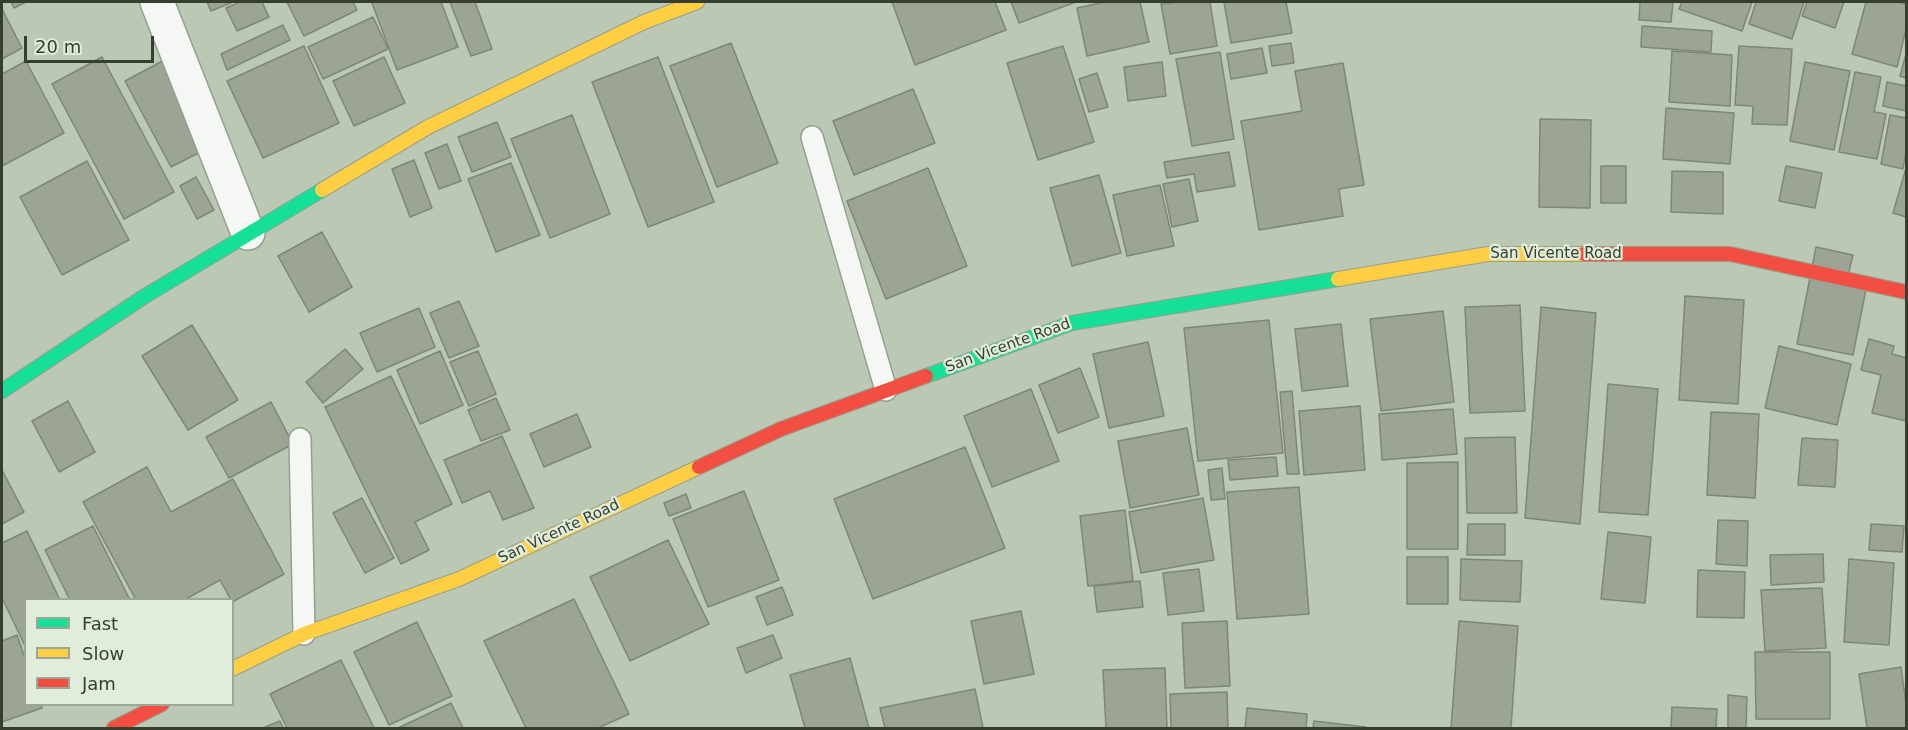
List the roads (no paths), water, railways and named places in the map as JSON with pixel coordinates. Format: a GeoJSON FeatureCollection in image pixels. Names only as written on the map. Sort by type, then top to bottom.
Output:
{"type":"FeatureCollection","features":[{"type":"Feature","properties":{"kind":"street"},"geometry":{"type":"LineString","coordinates":[[158,2],[248,233]]}},
{"type":"Feature","properties":{"kind":"street"},"geometry":{"type":"LineString","coordinates":[[2,391],[145,296],[428,127],[644,22],[697,2]]}},
{"type":"Feature","properties":{"kind":"street","name":"San Vicente Road"},"geometry":{"type":"LineString","coordinates":[[234,668],[304,634],[459,579],[781,429],[1072,323],[1488,254],[1730,254],[1906,292]]}},
{"type":"Feature","properties":{"kind":"street"},"geometry":{"type":"LineString","coordinates":[[114,729],[160,706]]}},
{"type":"Feature","properties":{"kind":"lane"},"geometry":{"type":"LineString","coordinates":[[812,136],[886,390]]}},
{"type":"Feature","properties":{"kind":"lane"},"geometry":{"type":"LineString","coordinates":[[300,439],[304,634]]}}]}
